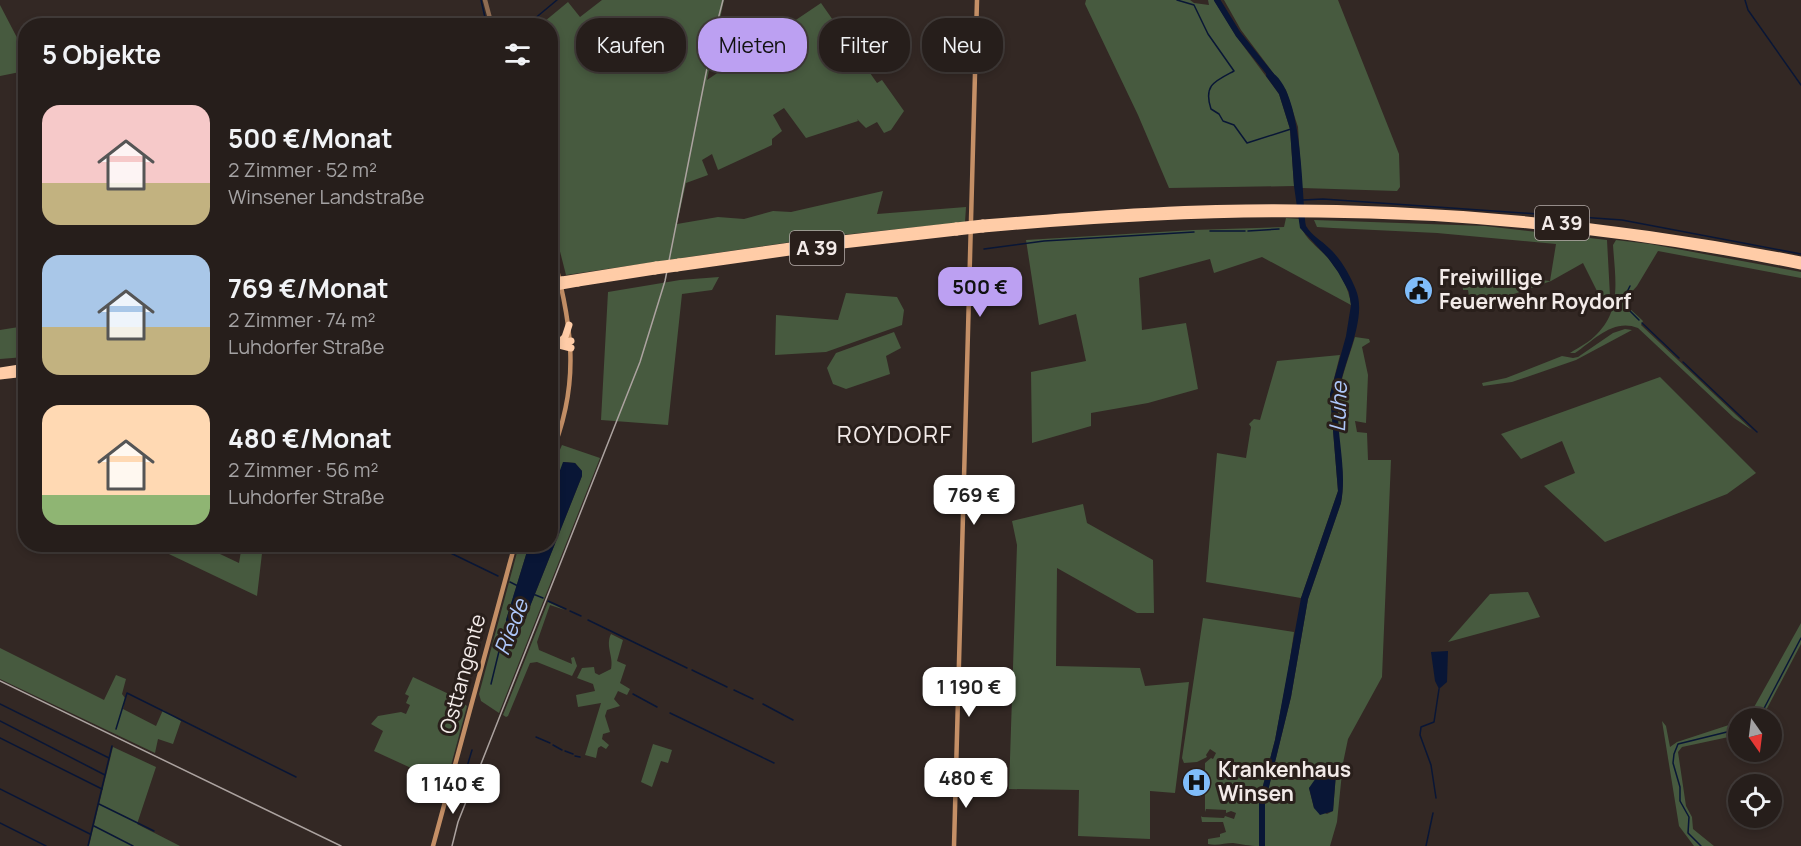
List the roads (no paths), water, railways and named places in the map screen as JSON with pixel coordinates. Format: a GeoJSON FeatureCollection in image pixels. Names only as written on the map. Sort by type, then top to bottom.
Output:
{"type":"FeatureCollection","features":[{"type":"Feature","properties":{"kind":"highway","name":"A 39"},"geometry":{"type":"LineString","coordinates":[[1320,211],[1567,229],[1708,249],[1801,266]]}},
{"type":"Feature","properties":{"kind":"highway","name":"A 39"},"geometry":{"type":"LineString","coordinates":[[558,286],[789,246],[1121,213],[1320,211],[1438,213],[1568,224],[1682,239],[1801,260]]}},
{"type":"Feature","properties":{"kind":"highway","name":"A 39"},"geometry":{"type":"LineString","coordinates":[[558,281],[578,281]]}},
{"type":"Feature","properties":{"kind":"highway"},"geometry":{"type":"LineString","coordinates":[[558,342],[565,337],[569,325]]}},
{"type":"Feature","properties":{"kind":"highway"},"geometry":{"type":"LineString","coordinates":[[558,345],[571,345]]}},
{"type":"Feature","properties":{"kind":"highway"},"geometry":{"type":"LineString","coordinates":[[0,371],[18,368]]}},
{"type":"Feature","properties":{"kind":"highway"},"geometry":{"type":"LineString","coordinates":[[0,376],[18,374]]}},
{"type":"Feature","properties":{"kind":"main road"},"geometry":{"type":"LineString","coordinates":[[954,846],[977,0]]}},
{"type":"Feature","properties":{"kind":"main road"},"geometry":{"type":"LineString","coordinates":[[558,273],[565,299],[571,345],[569,392],[558,436]]}},
{"type":"Feature","properties":{"kind":"main road","name":"Osttangente"},"geometry":{"type":"LineString","coordinates":[[433,846],[513,552]]}},
{"type":"Feature","properties":{"kind":"street"},"geometry":{"type":"LineString","coordinates":[[485,0],[490,18]]}},
{"type":"Feature","properties":{"kind":"water"},"geometry":{"type":"Polygon","coordinates":[[[1267,70],[1279,79],[1288,95],[1294,116],[1306,226],[1333,252],[1345,268],[1356,290],[1359,314],[1339,393],[1338,421],[1343,475],[1341,503],[1308,599],[1291,697],[1265,803],[1265,846],[1259,846],[1259,801],[1275,740],[1301,598],[1338,491],[1330,394],[1346,336],[1351,305],[1349,292],[1338,272],[1300,228],[1290,129],[1279,94],[1266,76],[1267,70]]]}},
{"type":"Feature","properties":{"kind":"water"},"geometry":{"type":"Polygon","coordinates":[[[563,462],[575,463],[582,471],[558,536],[558,476],[563,462]]]}},
{"type":"Feature","properties":{"kind":"water"},"geometry":{"type":"Polygon","coordinates":[[[527,552],[552,552],[518,632],[509,626],[506,620],[527,552]]]}},
{"type":"Feature","properties":{"kind":"water"},"geometry":{"type":"Polygon","coordinates":[[[1448,651],[1447,682],[1439,689],[1435,681],[1431,652],[1448,651]]]}},
{"type":"Feature","properties":{"kind":"water"},"geometry":{"type":"Polygon","coordinates":[[[1336,773],[1333,811],[1320,815],[1314,808],[1309,788],[1318,775],[1336,773]]]}},
{"type":"Feature","properties":{"kind":"waterway"},"geometry":{"type":"LineString","coordinates":[[481,0],[485,18]]}},
{"type":"Feature","properties":{"kind":"waterway"},"geometry":{"type":"LineString","coordinates":[[535,18],[557,0]]}},
{"type":"Feature","properties":{"kind":"waterway"},"geometry":{"type":"LineString","coordinates":[[1177,0],[1194,5],[1208,34],[1234,71],[1212,85],[1209,94],[1211,109],[1219,114],[1223,121],[1234,125],[1247,143],[1291,129]]}},
{"type":"Feature","properties":{"kind":"waterway","name":"Luhe"},"geometry":{"type":"LineString","coordinates":[[1217,0],[1238,34],[1271,75]]}},
{"type":"Feature","properties":{"kind":"waterway"},"geometry":{"type":"LineString","coordinates":[[1745,0],[1748,10],[1801,85]]}},
{"type":"Feature","properties":{"kind":"waterway"},"geometry":{"type":"LineString","coordinates":[[1303,200],[1323,199],[1622,220],[1801,254]]}},
{"type":"Feature","properties":{"kind":"waterway"},"geometry":{"type":"LineString","coordinates":[[1248,231],[1279,229]]}},
{"type":"Feature","properties":{"kind":"waterway"},"geometry":{"type":"LineString","coordinates":[[1210,231],[1245,231]]}},
{"type":"Feature","properties":{"kind":"waterway"},"geometry":{"type":"LineString","coordinates":[[984,249],[1044,241],[1194,232]]}},
{"type":"Feature","properties":{"kind":"waterway"},"geometry":{"type":"LineString","coordinates":[[1630,286],[1626,294],[1626,307],[1639,320]]}},
{"type":"Feature","properties":{"kind":"waterway"},"geometry":{"type":"LineString","coordinates":[[1642,323],[1679,358]]}},
{"type":"Feature","properties":{"kind":"waterway"},"geometry":{"type":"LineString","coordinates":[[1683,362],[1757,432]]}},
{"type":"Feature","properties":{"kind":"waterway"},"geometry":{"type":"LineString","coordinates":[[448,552],[498,576]]}},
{"type":"Feature","properties":{"kind":"waterway"},"geometry":{"type":"LineString","coordinates":[[510,582],[518,586]]}},
{"type":"Feature","properties":{"kind":"waterway","name":"Riede"},"geometry":{"type":"LineString","coordinates":[[533,594],[543,598]]}},
{"type":"Feature","properties":{"kind":"waterway","name":"Riede"},"geometry":{"type":"LineString","coordinates":[[548,601],[566,609]]}},
{"type":"Feature","properties":{"kind":"waterway","name":"Riede"},"geometry":{"type":"LineString","coordinates":[[570,611],[581,616]]}},
{"type":"Feature","properties":{"kind":"waterway","name":"Riede"},"geometry":{"type":"LineString","coordinates":[[588,620],[687,668]]}},
{"type":"Feature","properties":{"kind":"waterway","name":"Riede"},"geometry":{"type":"LineString","coordinates":[[491,684],[502,639],[508,625]]}},
{"type":"Feature","properties":{"kind":"waterway"},"geometry":{"type":"LineString","coordinates":[[1764,708],[1801,638]]}},
{"type":"Feature","properties":{"kind":"waterway","name":"Riede"},"geometry":{"type":"LineString","coordinates":[[692,670],[727,687]]}},
{"type":"Feature","properties":{"kind":"waterway"},"geometry":{"type":"LineString","coordinates":[[1436,798],[1431,765],[1420,735],[1421,727],[1434,722],[1439,689]]}},
{"type":"Feature","properties":{"kind":"waterway","name":"Riede"},"geometry":{"type":"LineString","coordinates":[[734,690],[753,699]]}},
{"type":"Feature","properties":{"kind":"waterway"},"geometry":{"type":"LineString","coordinates":[[116,729],[127,693],[296,777]]}},
{"type":"Feature","properties":{"kind":"waterway"},"geometry":{"type":"LineString","coordinates":[[633,694],[657,707]]}},
{"type":"Feature","properties":{"kind":"waterway"},"geometry":{"type":"LineString","coordinates":[[0,704],[109,758]]}},
{"type":"Feature","properties":{"kind":"waterway","name":"Riede"},"geometry":{"type":"LineString","coordinates":[[763,704],[793,720]]}},
{"type":"Feature","properties":{"kind":"waterway"},"geometry":{"type":"LineString","coordinates":[[670,713],[774,763]]}},
{"type":"Feature","properties":{"kind":"waterway"},"geometry":{"type":"LineString","coordinates":[[0,721],[105,775]]}},
{"type":"Feature","properties":{"kind":"waterway"},"geometry":{"type":"LineString","coordinates":[[1701,846],[1688,833],[1689,817],[1680,801],[1680,787],[1673,763],[1674,754],[1678,744],[1728,732]]}},
{"type":"Feature","properties":{"kind":"waterway"},"geometry":{"type":"LineString","coordinates":[[536,737],[550,743]]}},
{"type":"Feature","properties":{"kind":"waterway"},"geometry":{"type":"LineString","coordinates":[[0,738],[102,789]]}},
{"type":"Feature","properties":{"kind":"waterway"},"geometry":{"type":"LineString","coordinates":[[553,745],[562,750]]}},
{"type":"Feature","properties":{"kind":"waterway"},"geometry":{"type":"LineString","coordinates":[[88,846],[112,746]]}},
{"type":"Feature","properties":{"kind":"waterway","name":"Riede"},"geometry":{"type":"LineString","coordinates":[[457,800],[472,750]]}},
{"type":"Feature","properties":{"kind":"waterway"},"geometry":{"type":"LineString","coordinates":[[565,751],[573,754]]}},
{"type":"Feature","properties":{"kind":"waterway"},"geometry":{"type":"LineString","coordinates":[[575,756],[580,757]]}},
{"type":"Feature","properties":{"kind":"waterway"},"geometry":{"type":"LineString","coordinates":[[0,789],[90,834]]}},
{"type":"Feature","properties":{"kind":"waterway"},"geometry":{"type":"LineString","coordinates":[[99,804],[154,831]]}},
{"type":"Feature","properties":{"kind":"waterway"},"geometry":{"type":"LineString","coordinates":[[1426,846],[1433,813]]}},
{"type":"Feature","properties":{"kind":"waterway"},"geometry":{"type":"LineString","coordinates":[[0,823],[46,846]]}},
{"type":"Feature","properties":{"kind":"waterway"},"geometry":{"type":"LineString","coordinates":[[94,826],[133,846]]}},
{"type":"Feature","properties":{"kind":"railway"},"geometry":{"type":"LineString","coordinates":[[452,846],[458,822],[640,362],[665,281],[712,43],[723,0]]}},
{"type":"Feature","properties":{"kind":"railway"},"geometry":{"type":"LineString","coordinates":[[0,681],[341,846]]}},
{"type":"Feature","properties":{"kind":"place","name":"Freiwillige Feuerwehr Roydorf"},"geometry":{"type":"Point","coordinates":[1418,290]}},
{"type":"Feature","properties":{"kind":"place","name":"Krankenhaus Winsen"},"geometry":{"type":"Point","coordinates":[1197,782]}},
{"type":"Feature","properties":{"kind":"district","name":"ROYDORF"},"geometry":{"type":"Point","coordinates":[895,435]}}]}
